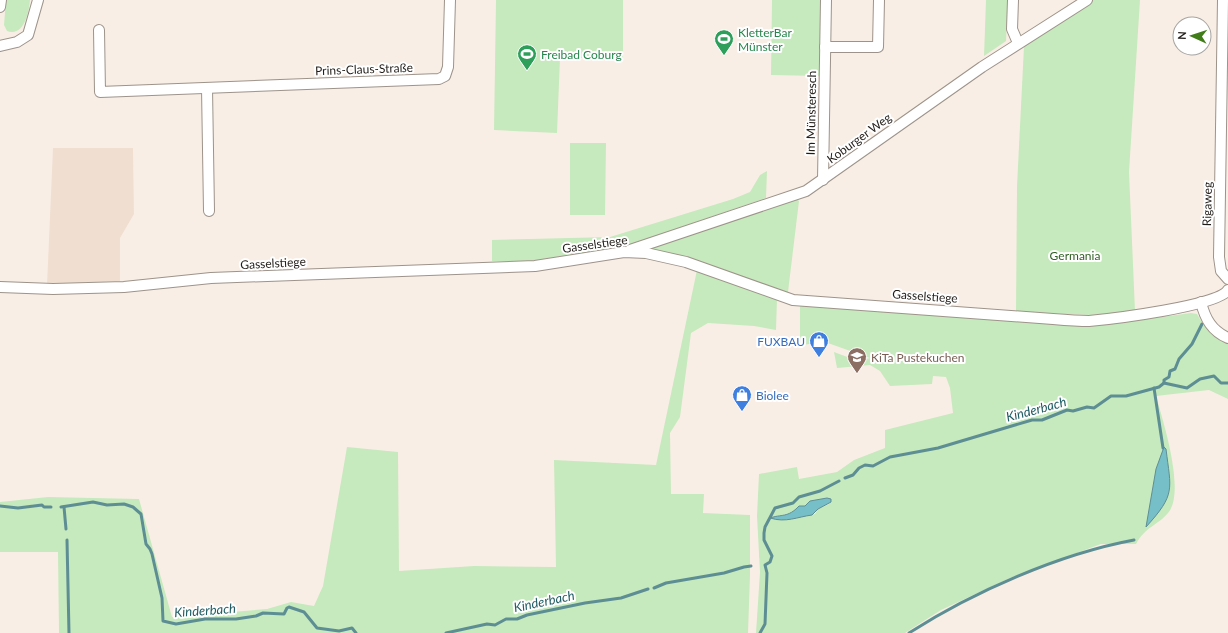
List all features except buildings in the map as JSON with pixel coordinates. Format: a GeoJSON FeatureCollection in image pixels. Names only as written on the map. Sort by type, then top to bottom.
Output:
{"type":"FeatureCollection","features":[{"type":"Feature","properties":{"kind":"street"},"geometry":{"type":"LineString","coordinates":[[0,7],[1,0]]}},
{"type":"Feature","properties":{"kind":"street"},"geometry":{"type":"LineString","coordinates":[[0,46],[17,42],[28,36],[38,0]]}},
{"type":"Feature","properties":{"kind":"street","name":"Prins-Claus-Straße"},"geometry":{"type":"LineString","coordinates":[[99,30],[100,92],[443,78],[448,67],[450,0]]}},
{"type":"Feature","properties":{"kind":"street","name":"Im Münsteresch"},"geometry":{"type":"LineString","coordinates":[[823,180],[826,0]]}},
{"type":"Feature","properties":{"kind":"street"},"geometry":{"type":"LineString","coordinates":[[825,47],[878,47],[879,0]]}},
{"type":"Feature","properties":{"kind":"street"},"geometry":{"type":"LineString","coordinates":[[1012,0],[1012,29],[1018,44]]}},
{"type":"Feature","properties":{"kind":"street","name":"Koburger Weg"},"geometry":{"type":"LineString","coordinates":[[624,252],[806,191],[914,114],[1018,44],[1087,0]]}},
{"type":"Feature","properties":{"kind":"street","name":"Rigaweg"},"geometry":{"type":"LineString","coordinates":[[1223,0],[1224,127],[1219,260],[1221,271],[1228,279]]}},
{"type":"Feature","properties":{"kind":"street"},"geometry":{"type":"LineString","coordinates":[[206,88],[209,211]]}},
{"type":"Feature","properties":{"kind":"street","name":"Gasselstiege"},"geometry":{"type":"LineString","coordinates":[[0,287],[53,289],[124,287],[211,278],[535,266],[624,252],[646,253],[686,262],[793,300],[1088,321],[1162,311],[1220,297],[1228,290]]}},
{"type":"Feature","properties":{"kind":"street"},"geometry":{"type":"LineString","coordinates":[[1201,302],[1209,322],[1217,332],[1228,338]]}},
{"type":"Feature","properties":{"kind":"shaded area"},"geometry":{"type":"Polygon","coordinates":[[[53,148],[133,148],[134,214],[120,238],[120,281],[47,285],[53,148]]]}},
{"type":"Feature","properties":{"kind":"green space"},"geometry":{"type":"Polygon","coordinates":[[[6,0],[30,0],[27,17],[21,27],[13,32],[7,31],[4,25],[6,0]]]}},
{"type":"Feature","properties":{"kind":"green space","name":"Freibad Coburg"},"geometry":{"type":"Polygon","coordinates":[[[496,0],[623,0],[623,58],[560,58],[557,133],[494,130],[496,0]]]}},
{"type":"Feature","properties":{"kind":"green space"},"geometry":{"type":"Polygon","coordinates":[[[772,0],[822,0],[821,76],[771,75],[772,0]]]}},
{"type":"Feature","properties":{"kind":"green space"},"geometry":{"type":"Polygon","coordinates":[[[986,0],[1008,0],[1006,41],[984,56],[986,0]]]}},
{"type":"Feature","properties":{"kind":"green space","name":"Germania"},"geometry":{"type":"Polygon","coordinates":[[[1093,0],[1140,0],[1129,172],[1135,311],[1092,315],[1016,312],[1017,186],[1024,46],[1093,0]]]}},
{"type":"Feature","properties":{"kind":"green space"},"geometry":{"type":"Polygon","coordinates":[[[570,143],[606,143],[605,215],[570,215],[570,143]]]}},
{"type":"Feature","properties":{"kind":"green space"},"geometry":{"type":"Polygon","coordinates":[[[767,171],[766,198],[631,244],[531,261],[492,261],[492,240],[610,237],[733,199],[750,192],[760,175],[767,171]]]}},
{"type":"Feature","properties":{"kind":"green space"},"geometry":{"type":"Polygon","coordinates":[[[796,198],[799,201],[788,292],[785,294],[643,248],[796,198]]]}},
{"type":"Feature","properties":{"kind":"green space"},"geometry":{"type":"Polygon","coordinates":[[[697,270],[777,298],[776,330],[754,326],[708,323],[691,333],[680,417],[670,433],[671,494],[704,494],[703,513],[750,515],[748,633],[59,633],[58,552],[0,552],[0,502],[48,497],[139,499],[172,617],[267,609],[291,602],[314,606],[323,586],[347,447],[398,452],[399,571],[474,566],[556,567],[554,460],[656,465],[697,270]]]}},
{"type":"Feature","properties":{"kind":"green space"},"geometry":{"type":"Polygon","coordinates":[[[800,304],[1102,325],[1191,313],[1197,314],[1210,332],[1228,343],[1228,399],[1209,390],[1156,396],[1168,438],[1175,489],[1173,503],[1168,513],[1144,533],[1136,544],[1101,544],[1010,578],[941,610],[905,633],[756,633],[760,572],[757,516],[759,474],[797,467],[799,479],[837,472],[854,460],[885,448],[885,430],[953,413],[950,388],[946,377],[933,376],[932,384],[890,386],[880,371],[870,365],[837,368],[834,352],[858,361],[870,358],[825,342],[802,345],[800,336],[800,304]],[[1166,449],[1152,489],[1151,504],[1170,491],[1166,449]],[[827,498],[810,501],[805,506],[799,507],[789,514],[770,518],[798,517],[815,514],[818,509],[829,504],[831,499],[827,498]]]}},
{"type":"Feature","properties":{"kind":"water"},"geometry":{"type":"Polygon","coordinates":[[[1164,447],[1166,449],[1169,474],[1169,491],[1167,499],[1162,507],[1146,527],[1156,469],[1164,447]]]}},
{"type":"Feature","properties":{"kind":"water"},"geometry":{"type":"Polygon","coordinates":[[[827,498],[831,499],[831,502],[818,509],[812,515],[786,520],[770,518],[788,514],[799,506],[805,506],[810,501],[827,498]]]}},
{"type":"Feature","properties":{"kind":"waterway"},"geometry":{"type":"LineString","coordinates":[[1164,383],[1164,380],[1169,377],[1170,371],[1175,369],[1179,359],[1192,344],[1202,324]]}},
{"type":"Feature","properties":{"kind":"waterway","name":"Kinderbach"},"geometry":{"type":"LineString","coordinates":[[845,478],[853,475],[859,468],[865,465],[873,466],[890,457],[938,448],[1032,420],[1042,420],[1067,410],[1073,411],[1087,407],[1094,408],[1111,396],[1126,396],[1159,387],[1164,383],[1187,388],[1200,379],[1214,376],[1221,383],[1228,383]]}},
{"type":"Feature","properties":{"kind":"waterway"},"geometry":{"type":"LineString","coordinates":[[1154,388],[1163,448]]}},
{"type":"Feature","properties":{"kind":"waterway","name":"Kinderbach"},"geometry":{"type":"LineString","coordinates":[[760,633],[765,624],[767,573],[765,565],[770,562],[772,556],[764,540],[765,527],[775,508],[793,503],[799,497],[820,491],[839,481]]}},
{"type":"Feature","properties":{"kind":"waterway","name":"Kinderbach"},"geometry":{"type":"LineString","coordinates":[[61,507],[93,502],[107,505],[124,504],[133,507],[141,514],[146,544],[152,554],[162,598],[163,621],[176,624],[205,619],[236,619],[256,616],[263,613],[284,614],[289,607],[304,612],[317,628],[339,631],[352,628],[356,633]]}},
{"type":"Feature","properties":{"kind":"waterway","name":"Kinderbach"},"geometry":{"type":"LineString","coordinates":[[0,506],[18,508],[42,505],[44,507],[51,507]]}},
{"type":"Feature","properties":{"kind":"waterway"},"geometry":{"type":"LineString","coordinates":[[64,507],[66,529]]}},
{"type":"Feature","properties":{"kind":"waterway"},"geometry":{"type":"LineString","coordinates":[[67,540],[69,633]]}},
{"type":"Feature","properties":{"kind":"waterway"},"geometry":{"type":"LineString","coordinates":[[909,633],[961,603],[1017,576],[1105,546],[1134,540]]}},
{"type":"Feature","properties":{"kind":"waterway","name":"Kinderbach"},"geometry":{"type":"LineString","coordinates":[[654,588],[666,583],[724,573],[751,566]]}},
{"type":"Feature","properties":{"kind":"waterway","name":"Kinderbach"},"geometry":{"type":"LineString","coordinates":[[446,633],[487,624],[495,625],[506,619],[517,619],[527,615],[585,603],[621,598],[648,589]]}},
{"type":"Feature","properties":{"kind":"place","name":"KletterBar Münster"},"geometry":{"type":"Point","coordinates":[724,56]}},
{"type":"Feature","properties":{"kind":"place","name":"Freibad Coburg"},"geometry":{"type":"Point","coordinates":[527,71]}},
{"type":"Feature","properties":{"kind":"place","name":"FUXBAU"},"geometry":{"type":"Point","coordinates":[819,358]}},
{"type":"Feature","properties":{"kind":"place","name":"KiTa Pustekuchen"},"geometry":{"type":"Point","coordinates":[857,374]}},
{"type":"Feature","properties":{"kind":"place","name":"Biolee"},"geometry":{"type":"Point","coordinates":[742,412]}}]}
